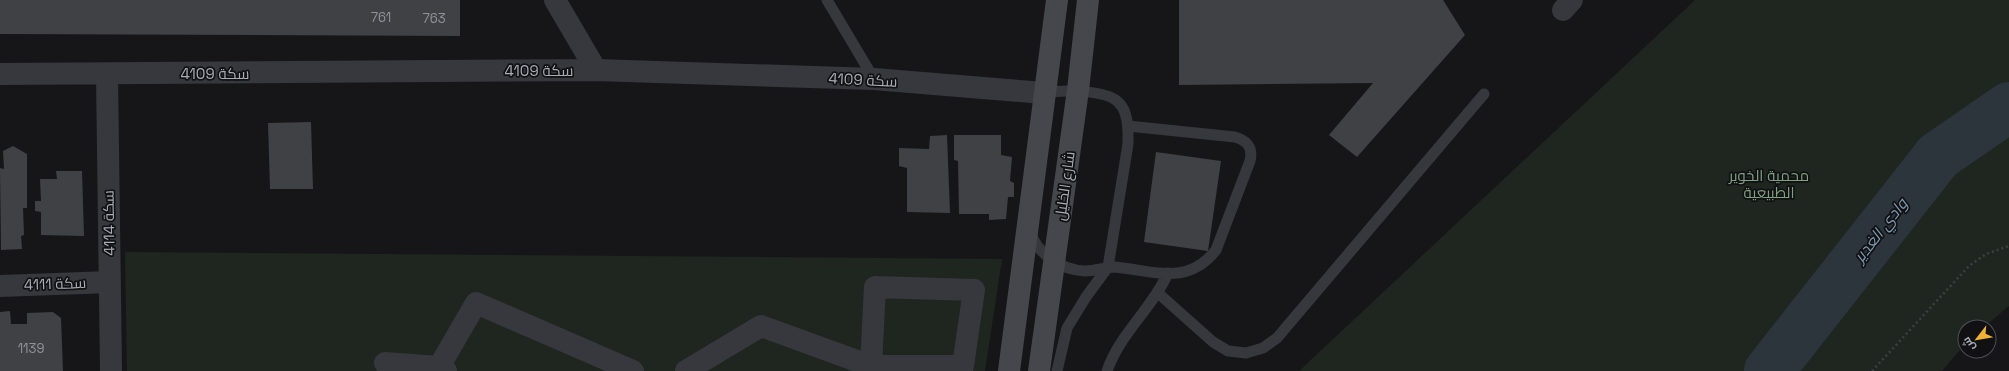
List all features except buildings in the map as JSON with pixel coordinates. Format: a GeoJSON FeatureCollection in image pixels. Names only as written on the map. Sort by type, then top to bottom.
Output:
{"type":"FeatureCollection","features":[{"type":"Feature","properties":{"kind":"street"},"geometry":{"type":"LineString","coordinates":[[555,0],[596,70]]}},
{"type":"Feature","properties":{"kind":"street"},"geometry":{"type":"LineString","coordinates":[[1009,371],[1057,0]]}},
{"type":"Feature","properties":{"kind":"street","name":"شارع الخليل"},"geometry":{"type":"LineString","coordinates":[[1038,371],[1078,90],[1088,0]]}},
{"type":"Feature","properties":{"kind":"street","name":"سكة 4109"},"geometry":{"type":"LineString","coordinates":[[0,74],[596,70],[874,79],[1044,93]]}},
{"type":"Feature","properties":{"kind":"street","name":"سكة 4114"},"geometry":{"type":"LineString","coordinates":[[107,74],[111,371]]}},
{"type":"Feature","properties":{"kind":"street","name":"سكة 4111"},"geometry":{"type":"LineString","coordinates":[[0,286],[110,282]]}},
{"type":"Feature","properties":{"kind":"street"},"geometry":{"type":"LineString","coordinates":[[686,371],[761,326],[868,369],[963,366],[974,290],[875,287],[868,369]]}},
{"type":"Feature","properties":{"kind":"street"},"geometry":{"type":"LineString","coordinates":[[385,364],[442,369],[476,303],[633,371]]}},
{"type":"Feature","properties":{"kind":"lane"},"geometry":{"type":"LineString","coordinates":[[827,0],[874,79]]}},
{"type":"Feature","properties":{"kind":"lane","name":"سكة 4109"},"geometry":{"type":"LineString","coordinates":[[1044,93],[1078,90],[1109,96],[1119,102],[1125,114],[1128,126]]}},
{"type":"Feature","properties":{"kind":"lane"},"geometry":{"type":"LineString","coordinates":[[1158,293],[1213,342],[1228,351],[1246,353],[1263,348],[1277,338],[1484,94]]}},
{"type":"Feature","properties":{"kind":"lane"},"geometry":{"type":"LineString","coordinates":[[1027,224],[1037,245],[1054,262],[1069,268],[1086,271],[1108,267],[1178,274],[1195,270],[1209,260],[1216,250],[1250,160],[1250,146],[1246,142],[1235,137],[1128,126],[1128,144],[1108,267],[1079,307],[1067,328],[1057,371]]}},
{"type":"Feature","properties":{"kind":"lane"},"geometry":{"type":"LineString","coordinates":[[1107,371],[1119,344],[1158,293],[1168,273]]}},
{"type":"Feature","properties":{"kind":"path"},"geometry":{"type":"LineString","coordinates":[[1872,371],[1969,266],[1986,254],[2009,246]]}},
{"type":"Feature","properties":{"kind":"green space","name":"محمية الخوير الطبيعية"},"geometry":{"type":"Polygon","coordinates":[[[1695,0],[2009,0],[2009,306],[1994,319],[1957,319],[1957,353],[1942,371],[1299,371],[1695,0]]]}},
{"type":"Feature","properties":{"kind":"green space"},"geometry":{"type":"Polygon","coordinates":[[[125,252],[1002,259],[985,371],[127,371],[125,252]]]}},
{"type":"Feature","properties":{"kind":"waterway","name":"وادي الغدير"},"geometry":{"type":"LineString","coordinates":[[1769,371],[1938,156],[2009,107]]}}]}
